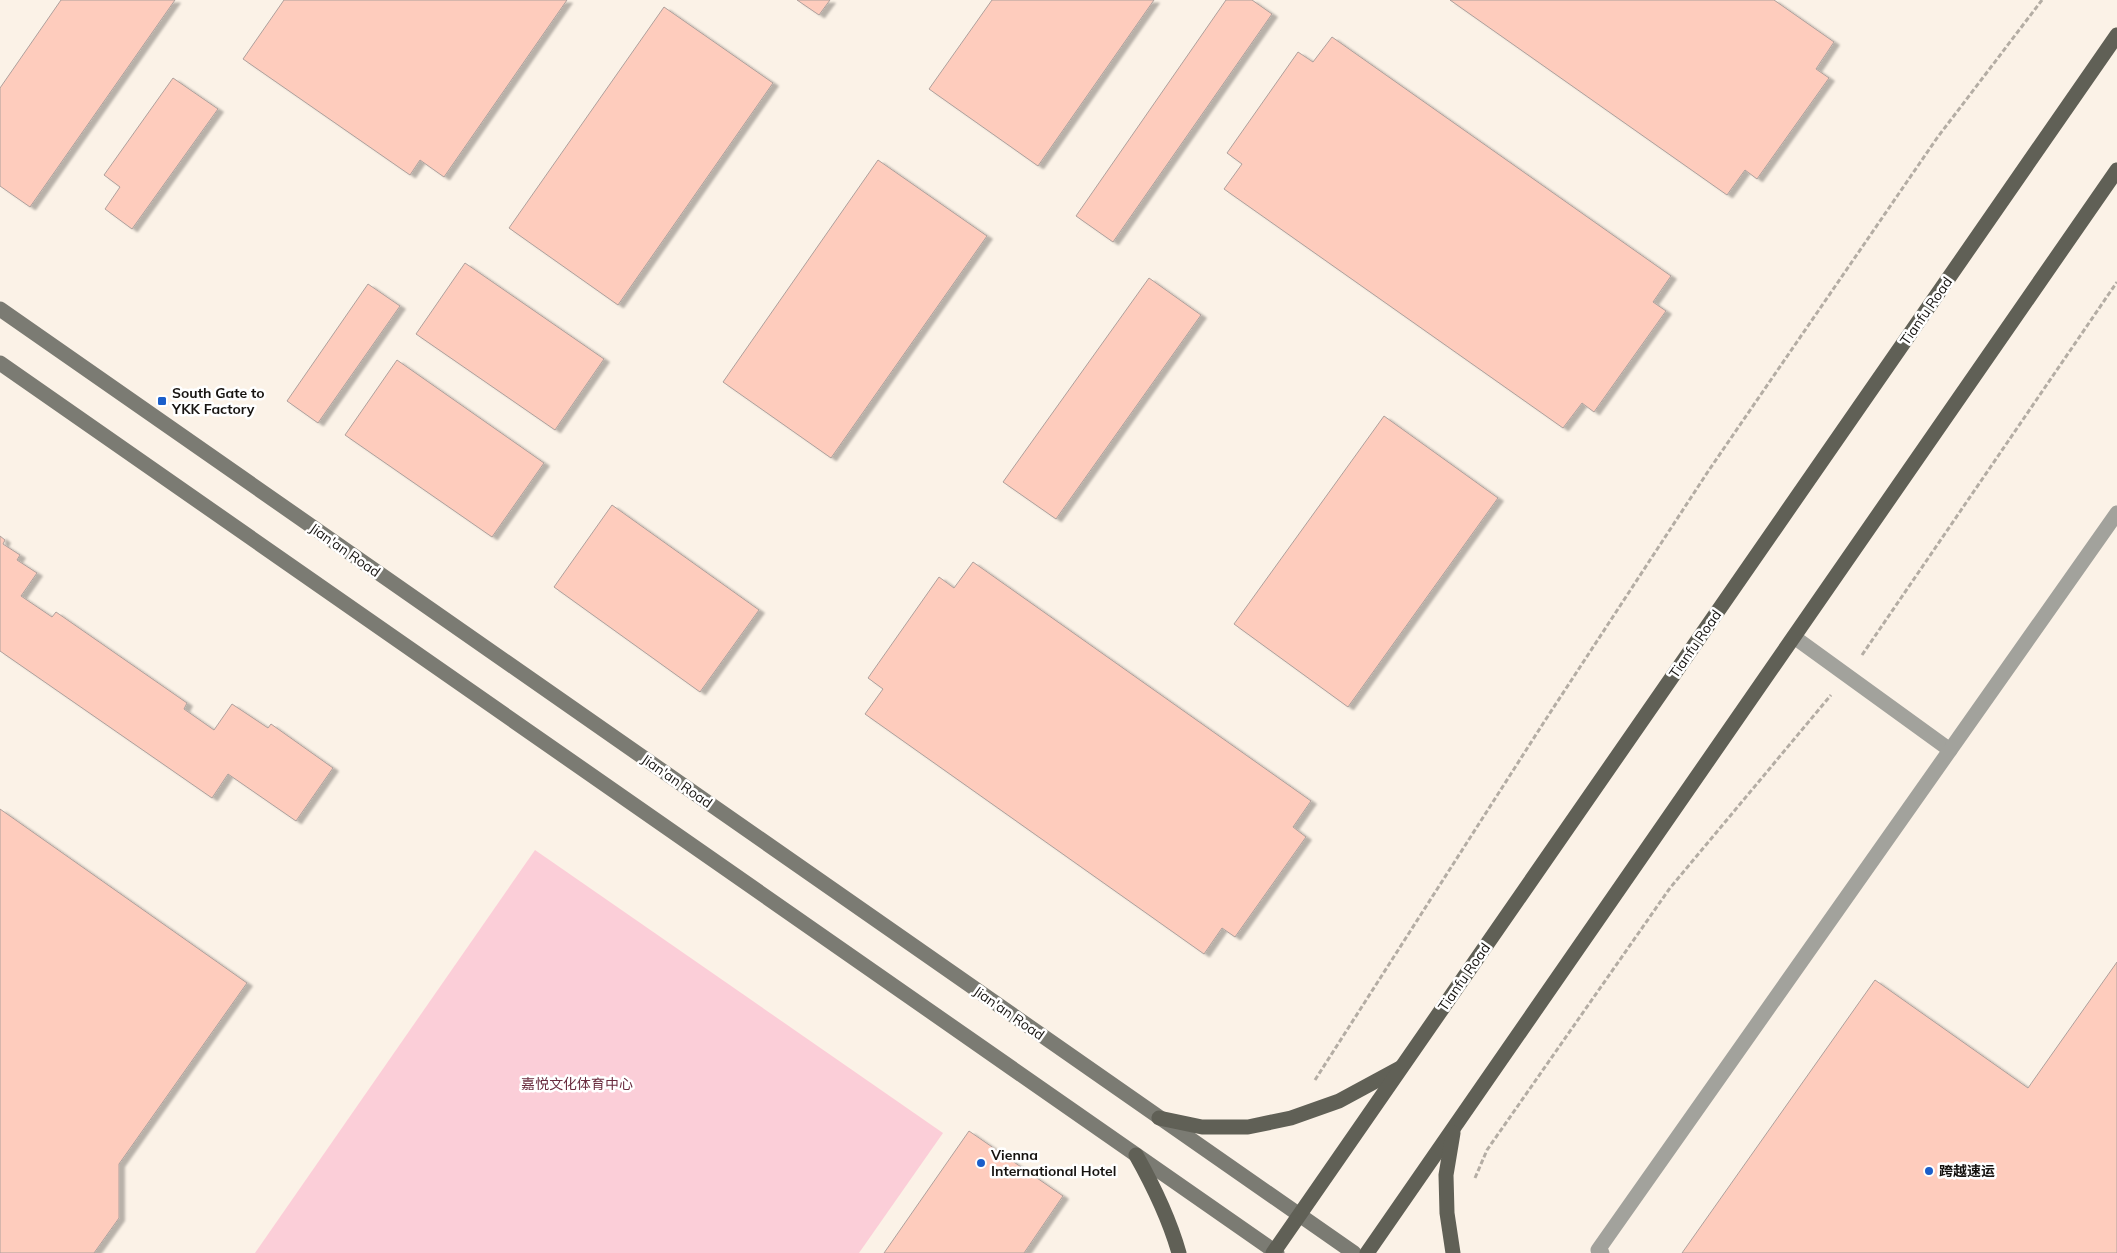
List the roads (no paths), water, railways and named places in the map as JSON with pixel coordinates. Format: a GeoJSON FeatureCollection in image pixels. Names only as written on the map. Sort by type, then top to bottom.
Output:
{"type":"FeatureCollection","features":[{"type":"Feature","properties":{"kind":"main road","name":"Tianfu Road"},"geometry":{"type":"LineString","coordinates":[[1275,1252],[2117,35]]}},
{"type":"Feature","properties":{"kind":"main road"},"geometry":{"type":"LineString","coordinates":[[1367,1253],[2117,170]]}},
{"type":"Feature","properties":{"kind":"main road"},"geometry":{"type":"LineString","coordinates":[[1159,1118],[1202,1126],[1248,1127],[1291,1118],[1339,1101],[1403,1066]]}},
{"type":"Feature","properties":{"kind":"main road"},"geometry":{"type":"LineString","coordinates":[[1454,1127],[1446,1175],[1447,1213],[1454,1253]]}},
{"type":"Feature","properties":{"kind":"main road"},"geometry":{"type":"LineString","coordinates":[[1136,1155],[1155,1188],[1171,1224],[1179,1253]]}},
{"type":"Feature","properties":{"kind":"street","name":"Jian'an Road"},"geometry":{"type":"LineString","coordinates":[[0,309],[1354,1253]]}},
{"type":"Feature","properties":{"kind":"street"},"geometry":{"type":"LineString","coordinates":[[0,363],[1275,1252]]}},
{"type":"Feature","properties":{"kind":"lane"},"geometry":{"type":"LineString","coordinates":[[1602,1253],[1598,1250],[2117,513]]}},
{"type":"Feature","properties":{"kind":"lane"},"geometry":{"type":"LineString","coordinates":[[1794,637],[1950,750]]}},
{"type":"Feature","properties":{"kind":"place","name":"South Gate to YKK Factory"},"geometry":{"type":"Point","coordinates":[162,401]}},
{"type":"Feature","properties":{"kind":"place","name":"Vienna International Hotel"},"geometry":{"type":"Point","coordinates":[981,1163]}},
{"type":"Feature","properties":{"kind":"place","name":"跨越速运"},"geometry":{"type":"Point","coordinates":[1929,1171]}},
{"type":"Feature","properties":{"kind":"park label","name":"嘉悦文化体育中心"},"geometry":{"type":"Point","coordinates":[577,1084]}}]}
